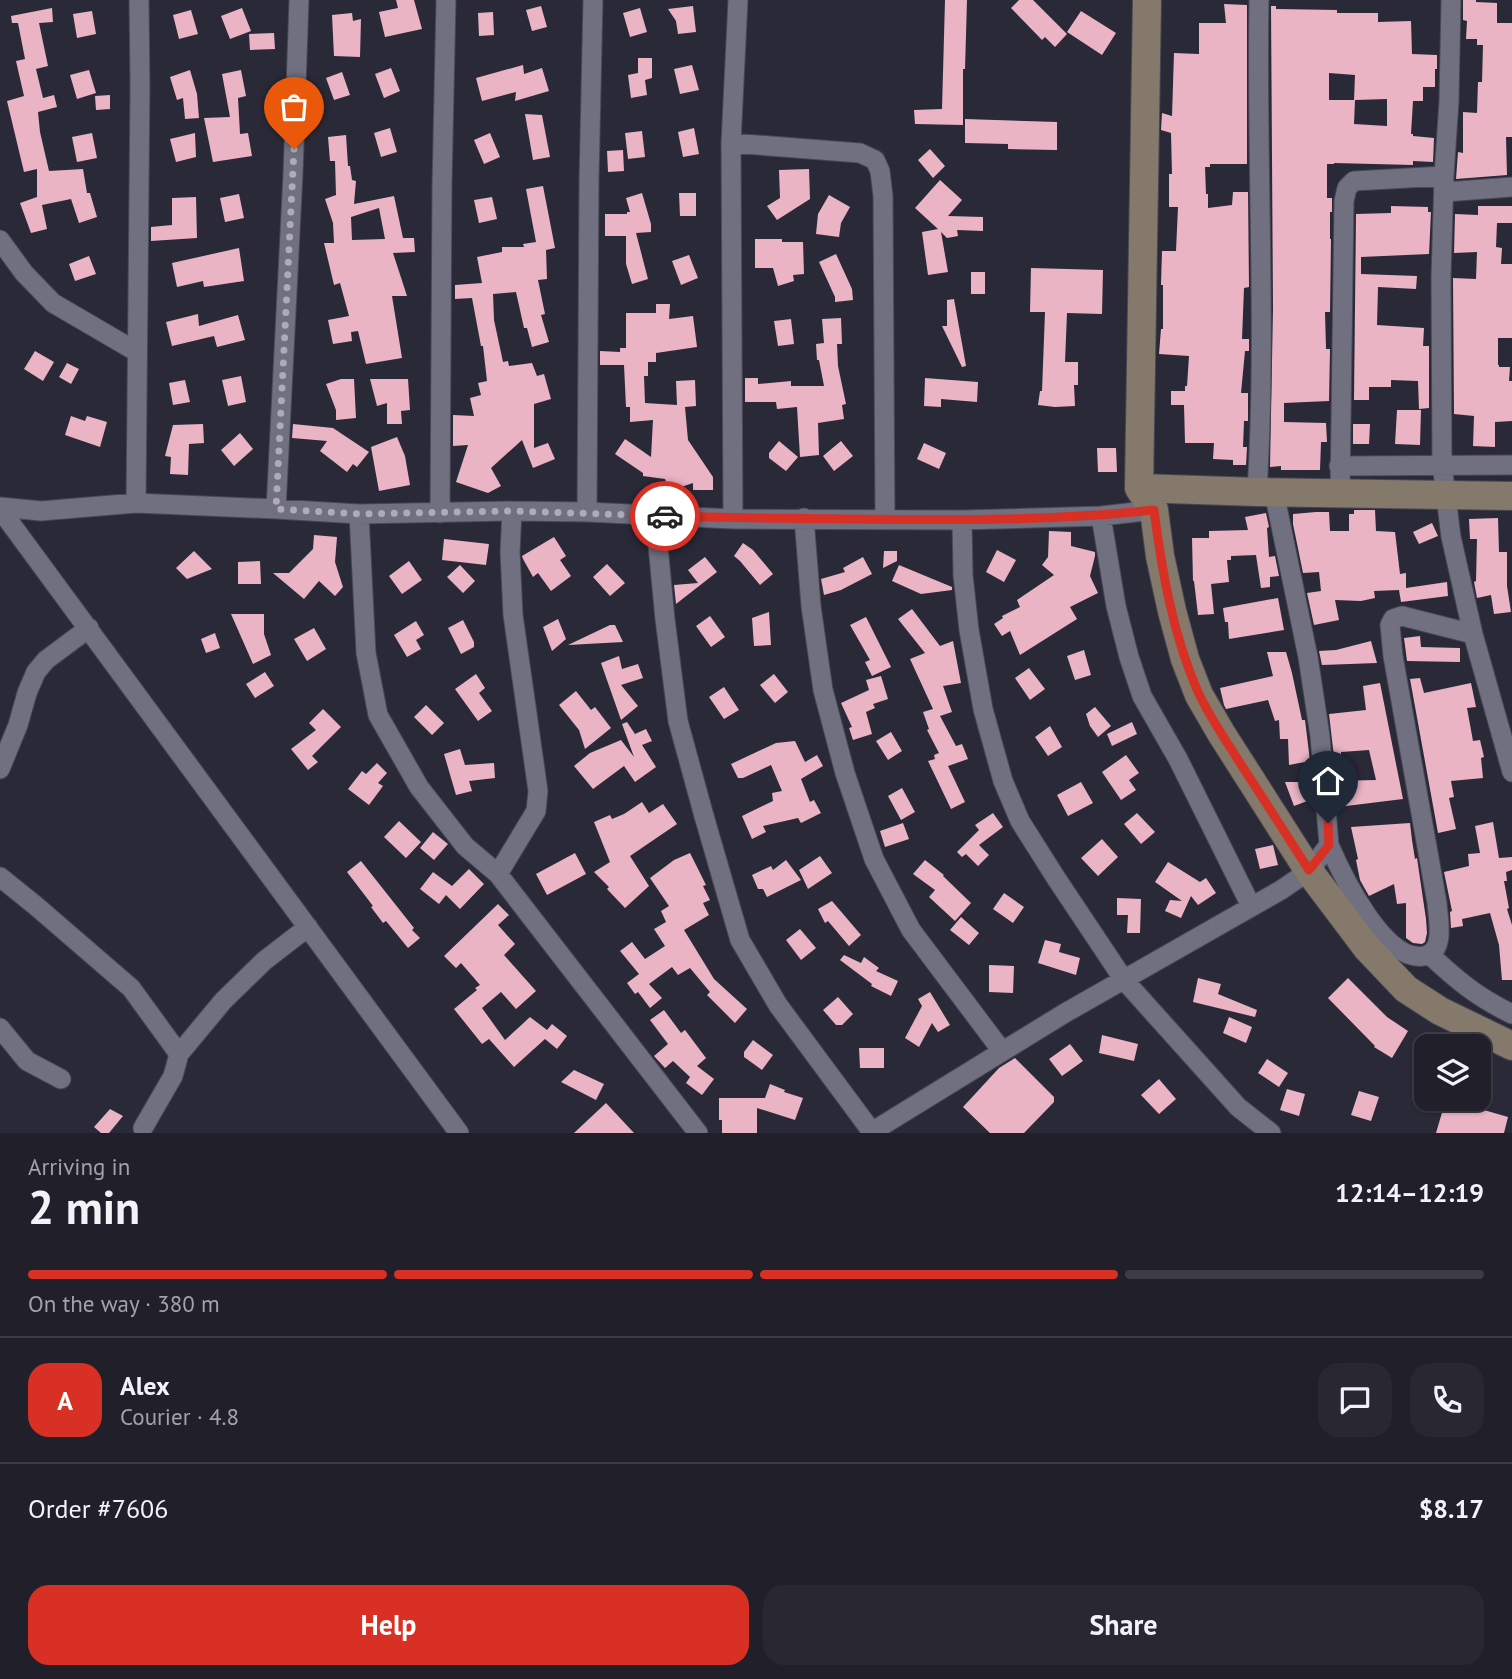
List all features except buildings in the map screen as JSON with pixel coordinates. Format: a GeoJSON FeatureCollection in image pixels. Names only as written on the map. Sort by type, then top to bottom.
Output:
{"type":"FeatureCollection","features":[{"type":"Feature","properties":{"kind":"street"},"geometry":{"type":"LineString","coordinates":[[136,503],[139,0]]}},
{"type":"Feature","properties":{"kind":"street"},"geometry":{"type":"LineString","coordinates":[[276,509],[299,0]]}},
{"type":"Feature","properties":{"kind":"street"},"geometry":{"type":"LineString","coordinates":[[440,513],[446,0]]}},
{"type":"Feature","properties":{"kind":"street"},"geometry":{"type":"LineString","coordinates":[[587,512],[593,0]]}},
{"type":"Feature","properties":{"kind":"street"},"geometry":{"type":"LineString","coordinates":[[733,519],[731,143],[738,0]]}},
{"type":"Feature","properties":{"kind":"street"},"geometry":{"type":"LineString","coordinates":[[1147,0],[1147,499],[1185,659],[1199,695],[1221,733],[1309,870],[1367,948],[1406,989],[1440,1011],[1512,1046]]}},
{"type":"Feature","properties":{"kind":"street"},"geometry":{"type":"LineString","coordinates":[[1259,0],[1259,445],[1265,492],[1308,657],[1320,736],[1329,845],[1357,902],[1381,934],[1400,949],[1418,957],[1430,955],[1437,948],[1437,903],[1393,656],[1390,625],[1393,619],[1402,617],[1473,634]]}},
{"type":"Feature","properties":{"kind":"street"},"geometry":{"type":"LineString","coordinates":[[1451,0],[1441,278],[1441,464],[1451,537],[1473,634],[1512,772]]}},
{"type":"Feature","properties":{"kind":"street"},"geometry":{"type":"LineString","coordinates":[[731,143],[860,153],[875,160],[880,171],[883,196],[885,519]]}},
{"type":"Feature","properties":{"kind":"street"},"geometry":{"type":"LineString","coordinates":[[1339,480],[1344,201],[1347,188],[1354,181],[1512,187]]}},
{"type":"Feature","properties":{"kind":"street"},"geometry":{"type":"LineString","coordinates":[[0,240],[24,273],[53,303],[137,352]]}},
{"type":"Feature","properties":{"kind":"street"},"geometry":{"type":"LineString","coordinates":[[0,508],[41,511],[136,503],[359,514],[512,511],[733,519],[962,520],[1101,516],[1147,499],[1265,492],[1441,464],[1512,465]]}},
{"type":"Feature","properties":{"kind":"street"},"geometry":{"type":"LineString","coordinates":[[1339,480],[1444,495],[1512,496]]}},
{"type":"Feature","properties":{"kind":"street"},"geometry":{"type":"LineString","coordinates":[[0,508],[459,1133]]}},
{"type":"Feature","properties":{"kind":"street"},"geometry":{"type":"LineString","coordinates":[[498,874],[536,811],[538,791],[513,615],[510,552],[512,511]]}},
{"type":"Feature","properties":{"kind":"street"},"geometry":{"type":"LineString","coordinates":[[359,514],[366,653],[378,715],[419,787],[465,846],[498,874],[698,1133]]}},
{"type":"Feature","properties":{"kind":"street"},"geometry":{"type":"LineString","coordinates":[[655,515],[678,721],[740,940],[778,1005],[871,1133],[1065,1013],[1281,890],[1309,870],[1329,845]]}},
{"type":"Feature","properties":{"kind":"street"},"geometry":{"type":"LineString","coordinates":[[1101,516],[1116,606],[1142,696],[1178,759],[1251,906]]}},
{"type":"Feature","properties":{"kind":"street"},"geometry":{"type":"LineString","coordinates":[[804,518],[811,606],[823,690],[845,773],[874,859],[911,930],[1002,1051]]}},
{"type":"Feature","properties":{"kind":"street"},"geometry":{"type":"LineString","coordinates":[[962,520],[964,575],[983,709],[1003,781],[1020,821],[1124,980],[1238,1107],[1271,1133]]}},
{"type":"Feature","properties":{"kind":"street"},"geometry":{"type":"LineString","coordinates":[[0,769],[36,672],[46,660],[89,628]]}},
{"type":"Feature","properties":{"kind":"street"},"geometry":{"type":"LineString","coordinates":[[0,877],[131,988],[179,1054]]}},
{"type":"Feature","properties":{"kind":"street"},"geometry":{"type":"LineString","coordinates":[[143,1128],[173,1076],[179,1054],[223,1001],[264,961],[308,928]]}},
{"type":"Feature","properties":{"kind":"street"},"geometry":{"type":"LineString","coordinates":[[1430,955],[1476,995],[1512,1014]]}},
{"type":"Feature","properties":{"kind":"street"},"geometry":{"type":"LineString","coordinates":[[0,1028],[27,1061],[61,1079]]}},
{"type":"Feature","properties":{"kind":"way so far"},"geometry":{"type":"LineString","coordinates":[[294,149],[276,509],[359,514],[512,511],[665,516]]}},
{"type":"Feature","properties":{"kind":"route"},"geometry":{"type":"LineString","coordinates":[[665,516],[962,520],[1101,516],[1154,510],[1160,556],[1172,611],[1185,659],[1199,695],[1309,870],[1329,845],[1328,823]]}}]}
